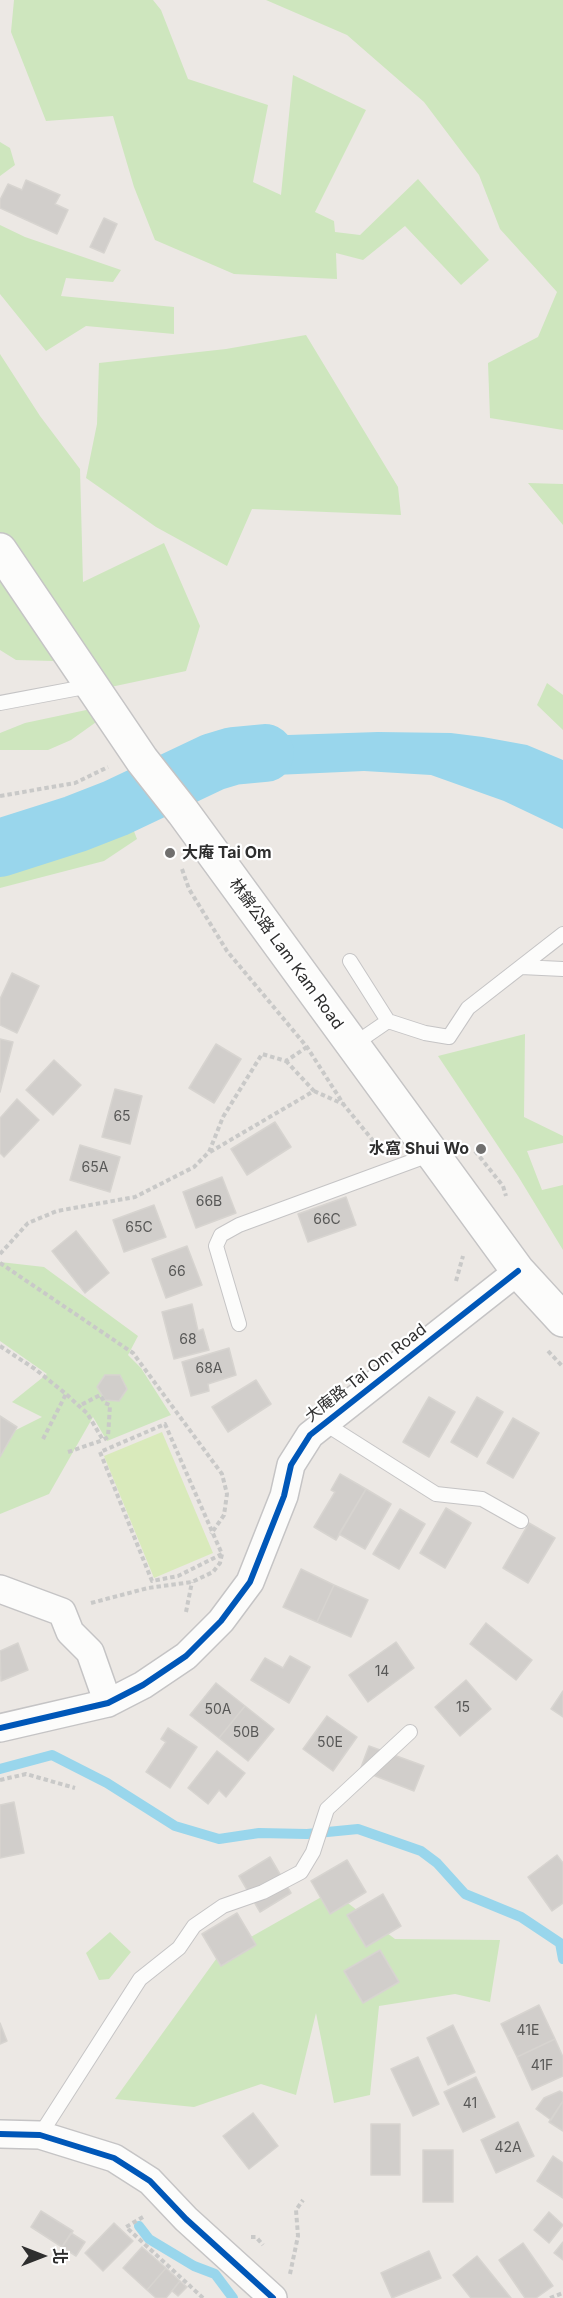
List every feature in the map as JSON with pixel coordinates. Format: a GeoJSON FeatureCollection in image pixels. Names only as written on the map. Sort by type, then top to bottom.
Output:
{"type":"FeatureCollection","features":[{"type":"Feature","properties":{"kind":"main road","name":"林錦公路 Lam Kam Road"},"geometry":{"type":"LineString","coordinates":[[0,550],[92,685],[129,761],[183,812],[518,1270],[563,1320]]}},
{"type":"Feature","properties":{"kind":"street","name":"大庵路 Tai Om Road"},"geometry":{"type":"LineString","coordinates":[[0,1728],[108,1702],[143,1685],[186,1656],[221,1621],[250,1582],[284,1496],[291,1466],[310,1435],[518,1270]]}},
{"type":"Feature","properties":{"kind":"street"},"geometry":{"type":"LineString","coordinates":[[0,1589],[62,1612],[70,1632],[90,1652],[108,1702]]}},
{"type":"Feature","properties":{"kind":"street"},"geometry":{"type":"LineString","coordinates":[[0,2134],[40,2135],[114,2158],[150,2181],[186,2219],[281,2288]]}},
{"type":"Feature","properties":{"kind":"lane"},"geometry":{"type":"LineString","coordinates":[[0,703],[92,685]]}},
{"type":"Feature","properties":{"kind":"lane"},"geometry":{"type":"LineString","coordinates":[[350,961],[388,1021],[425,1033],[449,1037],[468,1008],[563,934]]}},
{"type":"Feature","properties":{"kind":"lane"},"geometry":{"type":"LineString","coordinates":[[521,967],[563,969]]}},
{"type":"Feature","properties":{"kind":"lane"},"geometry":{"type":"LineString","coordinates":[[352,1044],[388,1021]]}},
{"type":"Feature","properties":{"kind":"lane"},"geometry":{"type":"LineString","coordinates":[[238,1324],[216,1246],[221,1235],[239,1225],[434,1154]]}},
{"type":"Feature","properties":{"kind":"lane"},"geometry":{"type":"LineString","coordinates":[[324,1423],[436,1494],[482,1499],[521,1521]]}},
{"type":"Feature","properties":{"kind":"lane"},"geometry":{"type":"LineString","coordinates":[[40,2135],[140,1979],[179,1948],[194,1926],[223,1905],[263,1892],[301,1872],[313,1852],[327,1809],[410,1732]]}},
{"type":"Feature","properties":{"kind":"path"},"geometry":{"type":"LineString","coordinates":[[0,796],[75,783],[129,761]]}},
{"type":"Feature","properties":{"kind":"path"},"geometry":{"type":"LineString","coordinates":[[181,868],[189,889],[227,951],[307,1047],[344,1105],[395,1168]]}},
{"type":"Feature","properties":{"kind":"path"},"geometry":{"type":"LineString","coordinates":[[286,1061],[307,1047]]}},
{"type":"Feature","properties":{"kind":"path"},"geometry":{"type":"LineString","coordinates":[[209,1152],[223,1117],[262,1054],[286,1061],[314,1091],[344,1105]]}},
{"type":"Feature","properties":{"kind":"path"},"geometry":{"type":"LineString","coordinates":[[0,1254],[28,1223],[57,1211],[135,1197],[194,1167],[209,1152],[314,1091]]}},
{"type":"Feature","properties":{"kind":"path"},"geometry":{"type":"LineString","coordinates":[[460,1247],[463,1256],[492,1290]]}},
{"type":"Feature","properties":{"kind":"path"},"geometry":{"type":"LineString","coordinates":[[0,1263],[133,1353],[222,1473],[227,1494],[224,1515],[211,1534]]}},
{"type":"Feature","properties":{"kind":"path"},"geometry":{"type":"LineString","coordinates":[[0,1346],[35,1368],[87,1413],[103,1440]]}},
{"type":"Feature","properties":{"kind":"path"},"geometry":{"type":"LineString","coordinates":[[547,1350],[563,1367]]}},
{"type":"Feature","properties":{"kind":"path"},"geometry":{"type":"LineString","coordinates":[[44,1439],[66,1394]]}},
{"type":"Feature","properties":{"kind":"path"},"geometry":{"type":"LineString","coordinates":[[68,1452],[108,1437],[110,1405],[105,1403],[100,1395],[79,1406]]}},
{"type":"Feature","properties":{"kind":"path"},"geometry":{"type":"LineString","coordinates":[[165,1424],[211,1534],[222,1554],[178,1576],[152,1581],[100,1452],[165,1424]]}},
{"type":"Feature","properties":{"kind":"path"},"geometry":{"type":"LineString","coordinates":[[62,1612],[148,1588],[192,1582],[213,1572],[222,1554]]}},
{"type":"Feature","properties":{"kind":"path"},"geometry":{"type":"LineString","coordinates":[[0,1780],[26,1774],[75,1788]]}},
{"type":"Feature","properties":{"kind":"path"},"geometry":{"type":"LineString","coordinates":[[281,2288],[298,2236],[296,2210],[303,2200]]}},
{"type":"Feature","properties":{"kind":"path"},"geometry":{"type":"LineString","coordinates":[[147,2213],[126,2226],[203,2298]]}},
{"type":"Feature","properties":{"kind":"path"},"geometry":{"type":"LineString","coordinates":[[550,2298],[563,2293]]}},
{"type":"Feature","properties":{"kind":"green space"},"geometry":{"type":"Polygon","coordinates":[[[14,0],[153,0],[161,10],[188,79],[268,105],[253,182],[281,195],[293,75],[366,110],[315,212],[334,221],[335,232],[360,235],[418,179],[489,260],[461,285],[405,226],[363,260],[336,253],[337,279],[234,274],[155,240],[134,187],[113,116],[46,121],[11,32],[14,0]]]}},
{"type":"Feature","properties":{"kind":"green space"},"geometry":{"type":"Polygon","coordinates":[[[266,0],[563,0],[563,430],[490,418],[488,363],[538,337],[557,292],[500,229],[479,175],[424,102],[347,35],[266,0]]]}},
{"type":"Feature","properties":{"kind":"green space"},"geometry":{"type":"Polygon","coordinates":[[[0,142],[10,148],[15,165],[0,176],[0,142]]]}},
{"type":"Feature","properties":{"kind":"green space"},"geometry":{"type":"Polygon","coordinates":[[[0,225],[25,237],[121,270],[113,282],[66,278],[61,296],[174,307],[174,334],[86,326],[46,351],[0,294],[0,225]]]}},
{"type":"Feature","properties":{"kind":"green space"},"geometry":{"type":"Polygon","coordinates":[[[306,335],[398,487],[401,515],[252,509],[227,566],[156,527],[86,478],[97,424],[99,363],[226,349],[306,335]]]}},
{"type":"Feature","properties":{"kind":"green space"},"geometry":{"type":"Polygon","coordinates":[[[0,354],[40,416],[80,469],[83,582],[164,543],[200,626],[186,671],[106,688],[53,661],[16,660],[0,650],[0,354]]]}},
{"type":"Feature","properties":{"kind":"green space"},"geometry":{"type":"Polygon","coordinates":[[[528,483],[563,484],[563,525],[528,483]]]}},
{"type":"Feature","properties":{"kind":"green space"},"geometry":{"type":"Polygon","coordinates":[[[547,683],[563,695],[563,730],[537,705],[547,683]]]}},
{"type":"Feature","properties":{"kind":"green space"},"geometry":{"type":"Polygon","coordinates":[[[91,709],[99,720],[71,740],[48,750],[0,750],[0,733],[25,723],[91,709]]]}},
{"type":"Feature","properties":{"kind":"green space"},"geometry":{"type":"Polygon","coordinates":[[[130,821],[137,839],[104,861],[0,888],[0,858],[130,821]]]}},
{"type":"Feature","properties":{"kind":"green space"},"geometry":{"type":"Polygon","coordinates":[[[525,1034],[524,1117],[563,1136],[563,1143],[527,1151],[542,1190],[563,1185],[563,1250],[518,1176],[438,1056],[525,1034]]]}},
{"type":"Feature","properties":{"kind":"green space"},"geometry":{"type":"Polygon","coordinates":[[[0,1262],[44,1267],[138,1336],[128,1355],[141,1368],[171,1415],[107,1441],[93,1417],[49,1494],[0,1514],[0,1438],[42,1417],[12,1402],[47,1374],[0,1341],[0,1262]]]}},
{"type":"Feature","properties":{"kind":"green space"},"geometry":{"type":"Polygon","coordinates":[[[162,1432],[213,1553],[154,1578],[104,1456],[162,1432]]]}},
{"type":"Feature","properties":{"kind":"green space"},"geometry":{"type":"Polygon","coordinates":[[[332,1891],[395,1939],[500,1940],[490,2002],[455,1994],[379,2006],[370,2095],[334,2103],[316,2013],[296,2095],[261,2084],[194,2107],[115,2099],[219,1955],[332,1891]]]}},
{"type":"Feature","properties":{"kind":"green space"},"geometry":{"type":"Polygon","coordinates":[[[110,1932],[131,1952],[109,1979],[99,1980],[86,1953],[110,1932]]]}},
{"type":"Feature","properties":{"kind":"water"},"geometry":{"type":"Polygon","coordinates":[[[378,732],[451,733],[483,737],[527,745],[563,760],[563,829],[504,801],[431,775],[364,771],[209,778],[187,774],[183,766],[183,755],[203,742],[258,736],[378,732]]]}},
{"type":"Feature","properties":{"kind":"building"},"geometry":{"type":"Polygon","coordinates":[[[26,180],[60,195],[55,204],[68,210],[57,234],[0,208],[0,200],[8,184],[22,190],[26,180]]]}},
{"type":"Feature","properties":{"kind":"building"},"geometry":{"type":"Polygon","coordinates":[[[104,218],[117,224],[104,253],[90,247],[104,218]]]}},
{"type":"Feature","properties":{"kind":"building"},"geometry":{"type":"Polygon","coordinates":[[[12,973],[39,986],[17,1033],[0,1025],[0,999],[12,973]]]}},
{"type":"Feature","properties":{"kind":"building"},"geometry":{"type":"Polygon","coordinates":[[[0,1039],[13,1042],[0,1092],[0,1039]]]}},
{"type":"Feature","properties":{"kind":"building"},"geometry":{"type":"Polygon","coordinates":[[[216,1044],[241,1059],[214,1103],[189,1088],[216,1044]]]}},
{"type":"Feature","properties":{"kind":"building"},"geometry":{"type":"Polygon","coordinates":[[[54,1060],[81,1085],[53,1115],[26,1090],[54,1060]]]}},
{"type":"Feature","properties":{"kind":"building"},"geometry":{"type":"Polygon","coordinates":[[[115,1089],[142,1096],[130,1144],[102,1137],[115,1089]]]}},
{"type":"Feature","properties":{"kind":"building"},"geometry":{"type":"Polygon","coordinates":[[[17,1099],[39,1120],[4,1157],[0,1153],[0,1118],[17,1099]]]}},
{"type":"Feature","properties":{"kind":"building"},"geometry":{"type":"Polygon","coordinates":[[[275,1122],[291,1147],[247,1175],[231,1149],[275,1122]]]}},
{"type":"Feature","properties":{"kind":"building"},"geometry":{"type":"Polygon","coordinates":[[[80,1145],[120,1157],[110,1192],[70,1180],[80,1145]]]}},
{"type":"Feature","properties":{"kind":"building"},"geometry":{"type":"Polygon","coordinates":[[[222,1177],[236,1213],[196,1228],[183,1192],[222,1177]]]}},
{"type":"Feature","properties":{"kind":"building"},"geometry":{"type":"Polygon","coordinates":[[[346,1197],[356,1225],[308,1242],[298,1214],[346,1197]]]}},
{"type":"Feature","properties":{"kind":"building"},"geometry":{"type":"Polygon","coordinates":[[[154,1205],[166,1237],[124,1252],[113,1220],[154,1205]]]}},
{"type":"Feature","properties":{"kind":"building"},"geometry":{"type":"Polygon","coordinates":[[[76,1231],[109,1273],[85,1293],[52,1251],[76,1231]]]}},
{"type":"Feature","properties":{"kind":"building"},"geometry":{"type":"Polygon","coordinates":[[[187,1246],[202,1285],[166,1298],[152,1259],[187,1246]]]}},
{"type":"Feature","properties":{"kind":"building"},"geometry":{"type":"Polygon","coordinates":[[[192,1304],[198,1331],[203,1329],[209,1350],[174,1359],[162,1312],[192,1304]]]}},
{"type":"Feature","properties":{"kind":"building"},"geometry":{"type":"Polygon","coordinates":[[[229,1348],[236,1375],[208,1384],[209,1391],[191,1396],[182,1362],[229,1348]]]}},
{"type":"Feature","properties":{"kind":"building"},"geometry":{"type":"Polygon","coordinates":[[[105,1375],[120,1375],[127,1389],[119,1401],[105,1400],[97,1387],[105,1375]]]}},
{"type":"Feature","properties":{"kind":"building"},"geometry":{"type":"Polygon","coordinates":[[[256,1380],[271,1404],[228,1432],[212,1407],[256,1380]]]}},
{"type":"Feature","properties":{"kind":"building"},"geometry":{"type":"Polygon","coordinates":[[[429,1397],[455,1412],[429,1457],[403,1442],[429,1397]]]}},
{"type":"Feature","properties":{"kind":"building"},"geometry":{"type":"Polygon","coordinates":[[[477,1397],[503,1412],[477,1457],[451,1442],[477,1397]]]}},
{"type":"Feature","properties":{"kind":"building"},"geometry":{"type":"Polygon","coordinates":[[[0,1416],[17,1427],[0,1457],[0,1416]]]}},
{"type":"Feature","properties":{"kind":"building"},"geometry":{"type":"Polygon","coordinates":[[[513,1418],[539,1433],[513,1478],[487,1463],[513,1418]]]}},
{"type":"Feature","properties":{"kind":"building"},"geometry":{"type":"Polygon","coordinates":[[[340,1474],[366,1489],[336,1540],[314,1527],[335,1492],[331,1490],[340,1474]]]}},
{"type":"Feature","properties":{"kind":"building"},"geometry":{"type":"Polygon","coordinates":[[[366,1489],[391,1504],[365,1549],[339,1534],[366,1489]]]}},
{"type":"Feature","properties":{"kind":"building"},"geometry":{"type":"Polygon","coordinates":[[[446,1508],[471,1523],[445,1568],[420,1553],[446,1508]]]}},
{"type":"Feature","properties":{"kind":"building"},"geometry":{"type":"Polygon","coordinates":[[[400,1509],[425,1524],[399,1569],[373,1554],[400,1509]]]}},
{"type":"Feature","properties":{"kind":"building"},"geometry":{"type":"Polygon","coordinates":[[[529,1523],[555,1538],[528,1583],[503,1568],[529,1523]]]}},
{"type":"Feature","properties":{"kind":"building"},"geometry":{"type":"Polygon","coordinates":[[[301,1569],[334,1585],[317,1622],[283,1607],[301,1569]]]}},
{"type":"Feature","properties":{"kind":"building"},"geometry":{"type":"Polygon","coordinates":[[[334,1585],[368,1600],[351,1637],[317,1622],[334,1585]]]}},
{"type":"Feature","properties":{"kind":"building"},"geometry":{"type":"Polygon","coordinates":[[[486,1623],[532,1660],[516,1680],[470,1644],[486,1623]]]}},
{"type":"Feature","properties":{"kind":"building"},"geometry":{"type":"Polygon","coordinates":[[[396,1642],[414,1668],[368,1702],[349,1675],[396,1642]]]}},
{"type":"Feature","properties":{"kind":"building"},"geometry":{"type":"Polygon","coordinates":[[[18,1643],[28,1670],[1,1681],[0,1651],[18,1643]]]}},
{"type":"Feature","properties":{"kind":"building"},"geometry":{"type":"Polygon","coordinates":[[[290,1656],[310,1667],[289,1703],[251,1680],[265,1658],[283,1668],[290,1656]]]}},
{"type":"Feature","properties":{"kind":"building"},"geometry":{"type":"Polygon","coordinates":[[[466,1680],[491,1709],[460,1736],[435,1707],[466,1680]]]}},
{"type":"Feature","properties":{"kind":"building"},"geometry":{"type":"Polygon","coordinates":[[[216,1683],[245,1706],[219,1738],[190,1715],[216,1683]]]}},
{"type":"Feature","properties":{"kind":"building"},"geometry":{"type":"Polygon","coordinates":[[[563,1691],[563,1717],[551,1709],[563,1691]]]}},
{"type":"Feature","properties":{"kind":"building"},"geometry":{"type":"Polygon","coordinates":[[[245,1706],[274,1729],[248,1761],[219,1738],[245,1706]]]}},
{"type":"Feature","properties":{"kind":"building"},"geometry":{"type":"Polygon","coordinates":[[[327,1716],[357,1737],[333,1771],[303,1749],[327,1716]]]}},
{"type":"Feature","properties":{"kind":"building"},"geometry":{"type":"Polygon","coordinates":[[[168,1728],[197,1747],[170,1788],[146,1772],[166,1742],[161,1739],[168,1728]]]}},
{"type":"Feature","properties":{"kind":"building"},"geometry":{"type":"Polygon","coordinates":[[[369,1746],[424,1766],[414,1791],[360,1770],[369,1746]]]}},
{"type":"Feature","properties":{"kind":"building"},"geometry":{"type":"Polygon","coordinates":[[[217,1751],[245,1773],[226,1797],[219,1790],[208,1804],[188,1788],[217,1751]]]}},
{"type":"Feature","properties":{"kind":"building"},"geometry":{"type":"Polygon","coordinates":[[[14,1802],[24,1853],[0,1858],[0,1805],[14,1802]]]}},
{"type":"Feature","properties":{"kind":"building"},"geometry":{"type":"Polygon","coordinates":[[[557,1855],[563,1863],[563,1903],[552,1911],[528,1877],[557,1855]]]}},
{"type":"Feature","properties":{"kind":"building"},"geometry":{"type":"Polygon","coordinates":[[[270,1857],[291,1893],[260,1912],[239,1876],[270,1857]]]}},
{"type":"Feature","properties":{"kind":"building"},"geometry":{"type":"Polygon","coordinates":[[[347,1860],[366,1892],[330,1914],[311,1881],[347,1860]]]}},
{"type":"Feature","properties":{"kind":"building"},"geometry":{"type":"Polygon","coordinates":[[[383,1894],[401,1926],[366,1947],[347,1915],[383,1894]]]}},
{"type":"Feature","properties":{"kind":"building"},"geometry":{"type":"Polygon","coordinates":[[[237,1913],[256,1945],[221,1966],[202,1934],[237,1913]]]}},
{"type":"Feature","properties":{"kind":"building"},"geometry":{"type":"Polygon","coordinates":[[[380,1950],[399,1982],[363,2003],[344,1971],[380,1950]]]}},
{"type":"Feature","properties":{"kind":"building"},"geometry":{"type":"Polygon","coordinates":[[[539,2005],[555,2039],[517,2057],[501,2024],[539,2005]]]}},
{"type":"Feature","properties":{"kind":"building"},"geometry":{"type":"Polygon","coordinates":[[[0,2023],[7,2041],[0,2044],[0,2023]]]}},
{"type":"Feature","properties":{"kind":"building"},"geometry":{"type":"Polygon","coordinates":[[[453,2025],[475,2072],[448,2085],[427,2038],[453,2025]]]}},
{"type":"Feature","properties":{"kind":"building"},"geometry":{"type":"Polygon","coordinates":[[[555,2039],[563,2057],[563,2076],[532,2090],[517,2057],[555,2039]]]}},
{"type":"Feature","properties":{"kind":"building"},"geometry":{"type":"Polygon","coordinates":[[[418,2057],[439,2104],[413,2116],[391,2069],[418,2057]]]}},
{"type":"Feature","properties":{"kind":"building"},"geometry":{"type":"Polygon","coordinates":[[[476,2077],[495,2117],[463,2132],[444,2092],[476,2077]]]}},
{"type":"Feature","properties":{"kind":"building"},"geometry":{"type":"Polygon","coordinates":[[[560,2091],[563,2093],[563,2101],[551,2120],[536,2109],[544,2098],[560,2091]]]}},
{"type":"Feature","properties":{"kind":"building"},"geometry":{"type":"Polygon","coordinates":[[[563,2101],[563,2131],[549,2122],[563,2101]]]}},
{"type":"Feature","properties":{"kind":"building"},"geometry":{"type":"Polygon","coordinates":[[[253,2113],[278,2146],[249,2169],[223,2136],[253,2113]]]}},
{"type":"Feature","properties":{"kind":"building"},"geometry":{"type":"Polygon","coordinates":[[[518,2122],[534,2156],[496,2173],[481,2140],[518,2122]]]}},
{"type":"Feature","properties":{"kind":"building"},"geometry":{"type":"Polygon","coordinates":[[[371,2124],[400,2124],[400,2175],[371,2175],[371,2124]]]}},
{"type":"Feature","properties":{"kind":"building"},"geometry":{"type":"Polygon","coordinates":[[[423,2150],[453,2150],[453,2202],[423,2202],[423,2150]]]}},
{"type":"Feature","properties":{"kind":"building"},"geometry":{"type":"Polygon","coordinates":[[[553,2156],[563,2163],[563,2198],[537,2181],[553,2156]]]}},
{"type":"Feature","properties":{"kind":"building"},"geometry":{"type":"Polygon","coordinates":[[[41,2211],[73,2231],[62,2247],[31,2227],[41,2211]]]}},
{"type":"Feature","properties":{"kind":"building"},"geometry":{"type":"Polygon","coordinates":[[[549,2212],[563,2225],[549,2243],[534,2230],[549,2212]]]}},
{"type":"Feature","properties":{"kind":"building"},"geometry":{"type":"Polygon","coordinates":[[[114,2223],[133,2241],[103,2271],[85,2253],[114,2223]]]}},
{"type":"Feature","properties":{"kind":"building"},"geometry":{"type":"Polygon","coordinates":[[[71,2233],[85,2242],[76,2256],[62,2247],[71,2233]]]}},
{"type":"Feature","properties":{"kind":"building"},"geometry":{"type":"Polygon","coordinates":[[[563,2242],[563,2260],[554,2253],[563,2242]]]}},
{"type":"Feature","properties":{"kind":"building"},"geometry":{"type":"Polygon","coordinates":[[[523,2243],[553,2286],[536,2298],[525,2298],[499,2260],[523,2243]]]}},
{"type":"Feature","properties":{"kind":"building"},"geometry":{"type":"Polygon","coordinates":[[[142,2247],[166,2268],[147,2290],[123,2268],[142,2247]]]}},
{"type":"Feature","properties":{"kind":"building"},"geometry":{"type":"Polygon","coordinates":[[[429,2251],[441,2278],[392,2298],[381,2273],[429,2251]]]}},
{"type":"Feature","properties":{"kind":"building"},"geometry":{"type":"Polygon","coordinates":[[[477,2256],[511,2298],[471,2298],[453,2275],[477,2256]]]}},
{"type":"Feature","properties":{"kind":"building"},"geometry":{"type":"Polygon","coordinates":[[[166,2268],[180,2281],[166,2298],[156,2298],[147,2290],[166,2268]]]}},
{"type":"Feature","properties":{"kind":"building"},"geometry":{"type":"Polygon","coordinates":[[[180,2281],[187,2287],[178,2296],[172,2291],[180,2281]]]}},
{"type":"Feature","properties":{"kind":"waterway"},"geometry":{"type":"LineString","coordinates":[[0,848],[116,808],[213,762],[233,756],[265,753]]}},
{"type":"Feature","properties":{"kind":"waterway"},"geometry":{"type":"LineString","coordinates":[[0,1769],[52,1755],[107,1783],[175,1826],[219,1839],[259,1833],[307,1834],[358,1829],[421,1851],[437,1863],[465,1894],[521,1917],[560,1943],[563,1959]]}},
{"type":"Feature","properties":{"kind":"waterway"},"geometry":{"type":"LineString","coordinates":[[139,2226],[149,2239],[194,2266],[215,2274],[233,2298]]}},
{"type":"Feature","properties":{"kind":"cycle path"},"geometry":{"type":"LineString","coordinates":[[0,1728],[108,1703],[143,1685],[186,1656],[221,1621],[250,1582],[284,1496],[291,1465],[310,1435],[518,1271]]}},
{"type":"Feature","properties":{"kind":"cycle path"},"geometry":{"type":"LineString","coordinates":[[0,2134],[40,2135],[114,2158],[150,2181],[186,2219],[273,2298]]}},
{"type":"Feature","properties":{"kind":"place","name":"大庵 Tai Om"},"geometry":{"type":"Point","coordinates":[170,853]}},
{"type":"Feature","properties":{"kind":"place","name":"水窩 Shui Wo"},"geometry":{"type":"Point","coordinates":[481,1149]}}]}
